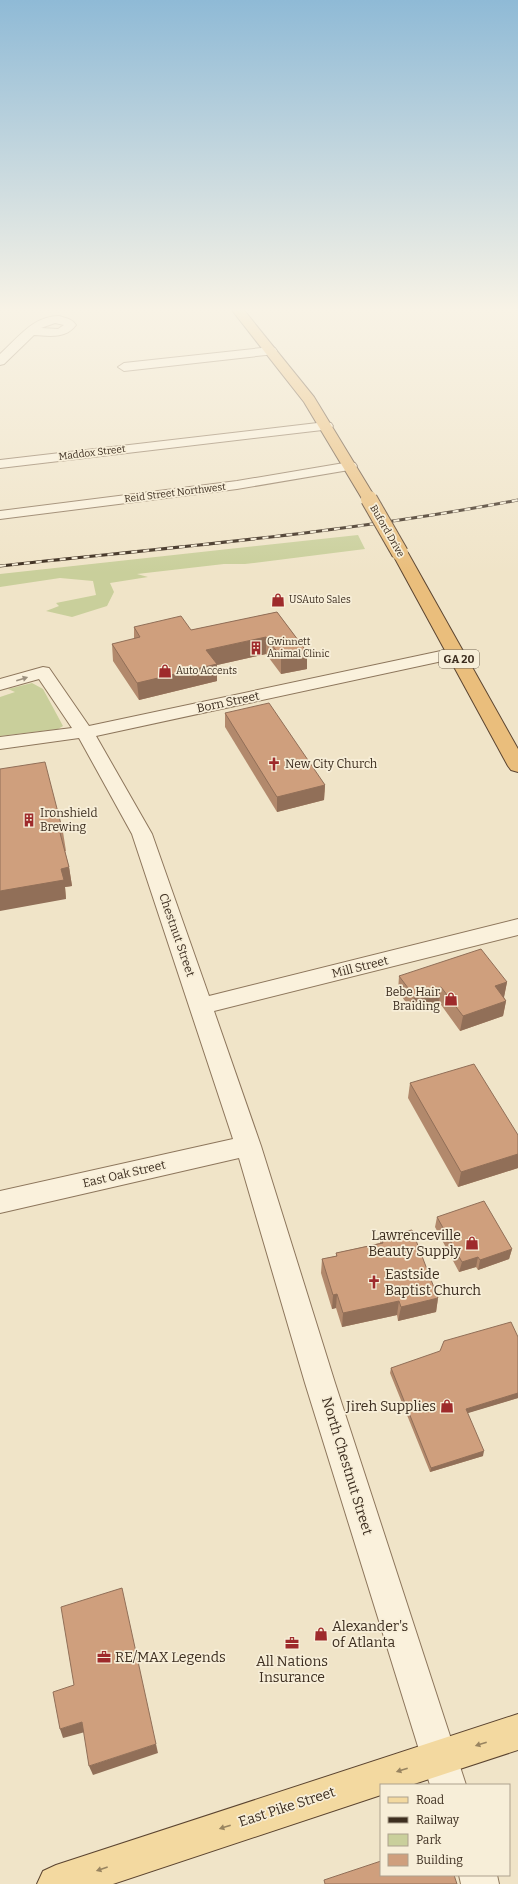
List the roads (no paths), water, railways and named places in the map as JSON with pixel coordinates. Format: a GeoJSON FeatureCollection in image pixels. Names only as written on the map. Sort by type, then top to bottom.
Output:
{"type":"FeatureCollection","features":[{"type":"Feature","properties":{"kind":"highway","name":"Buford Drive"},"geometry":{"type":"LineString","coordinates":[[305,397],[326,426],[350,466],[518,766]]}},
{"type":"Feature","properties":{"kind":"main road","name":"East Pike Street"},"geometry":{"type":"LineString","coordinates":[[402,1784],[444,1772],[518,1732]]}},
{"type":"Feature","properties":{"kind":"main road","name":"East Pike Street"},"geometry":{"type":"LineString","coordinates":[[56,1884],[380,1790]]}},
{"type":"Feature","properties":{"kind":"street","name":"Maddox Street"},"geometry":{"type":"LineString","coordinates":[[0,464],[326,426]]}},
{"type":"Feature","properties":{"kind":"street","name":"Reid Street Northwest"},"geometry":{"type":"LineString","coordinates":[[0,515],[237,485],[350,466]]}},
{"type":"Feature","properties":{"kind":"street","name":"Born Street"},"geometry":{"type":"LineString","coordinates":[[0,743],[85,733],[455,652]]}},
{"type":"Feature","properties":{"kind":"street","name":"Chestnut Street"},"geometry":{"type":"LineString","coordinates":[[0,685],[44,672],[85,733],[142,834],[248,1146]]}},
{"type":"Feature","properties":{"kind":"street","name":"Mill Street"},"geometry":{"type":"LineString","coordinates":[[201,1006],[518,927]]}},
{"type":"Feature","properties":{"kind":"street","name":"East Oak Street"},"geometry":{"type":"LineString","coordinates":[[0,1202],[248,1146]]}},
{"type":"Feature","properties":{"kind":"street","name":"North Chestnut Street"},"geometry":{"type":"LineString","coordinates":[[248,1146],[318,1376],[444,1772]]}},
{"type":"Feature","properties":{"kind":"railway"},"geometry":{"type":"LineString","coordinates":[[0,566],[260,538],[389,522],[518,500]]}},
{"type":"Feature","properties":{"kind":"place","name":"USAuto Sales"},"geometry":{"type":"Point","coordinates":[278,600]}},
{"type":"Feature","properties":{"kind":"place","name":"Gwinnett Animal Clinic"},"geometry":{"type":"Point","coordinates":[256,648]}},
{"type":"Feature","properties":{"kind":"place","name":"Auto Accents"},"geometry":{"type":"Point","coordinates":[165,671]}},
{"type":"Feature","properties":{"kind":"place","name":"New City Church"},"geometry":{"type":"Point","coordinates":[274,764]}},
{"type":"Feature","properties":{"kind":"place","name":"Ironshield Brewing"},"geometry":{"type":"Point","coordinates":[29,820]}},
{"type":"Feature","properties":{"kind":"place","name":"Bebe Hair Braiding"},"geometry":{"type":"Point","coordinates":[451,999]}},
{"type":"Feature","properties":{"kind":"place","name":"Lawrenceville Beauty Supply"},"geometry":{"type":"Point","coordinates":[472,1243]}},
{"type":"Feature","properties":{"kind":"place","name":"Eastside Baptist Church"},"geometry":{"type":"Point","coordinates":[374,1282]}},
{"type":"Feature","properties":{"kind":"place","name":"Jireh Supplies"},"geometry":{"type":"Point","coordinates":[447,1406]}},
{"type":"Feature","properties":{"kind":"place","name":"Alexander's of Atlanta"},"geometry":{"type":"Point","coordinates":[321,1634]}},
{"type":"Feature","properties":{"kind":"place","name":"All Nations Insurance"},"geometry":{"type":"Point","coordinates":[292,1643]}},
{"type":"Feature","properties":{"kind":"place","name":"RE/MAX Legends"},"geometry":{"type":"Point","coordinates":[104,1657]}}]}
